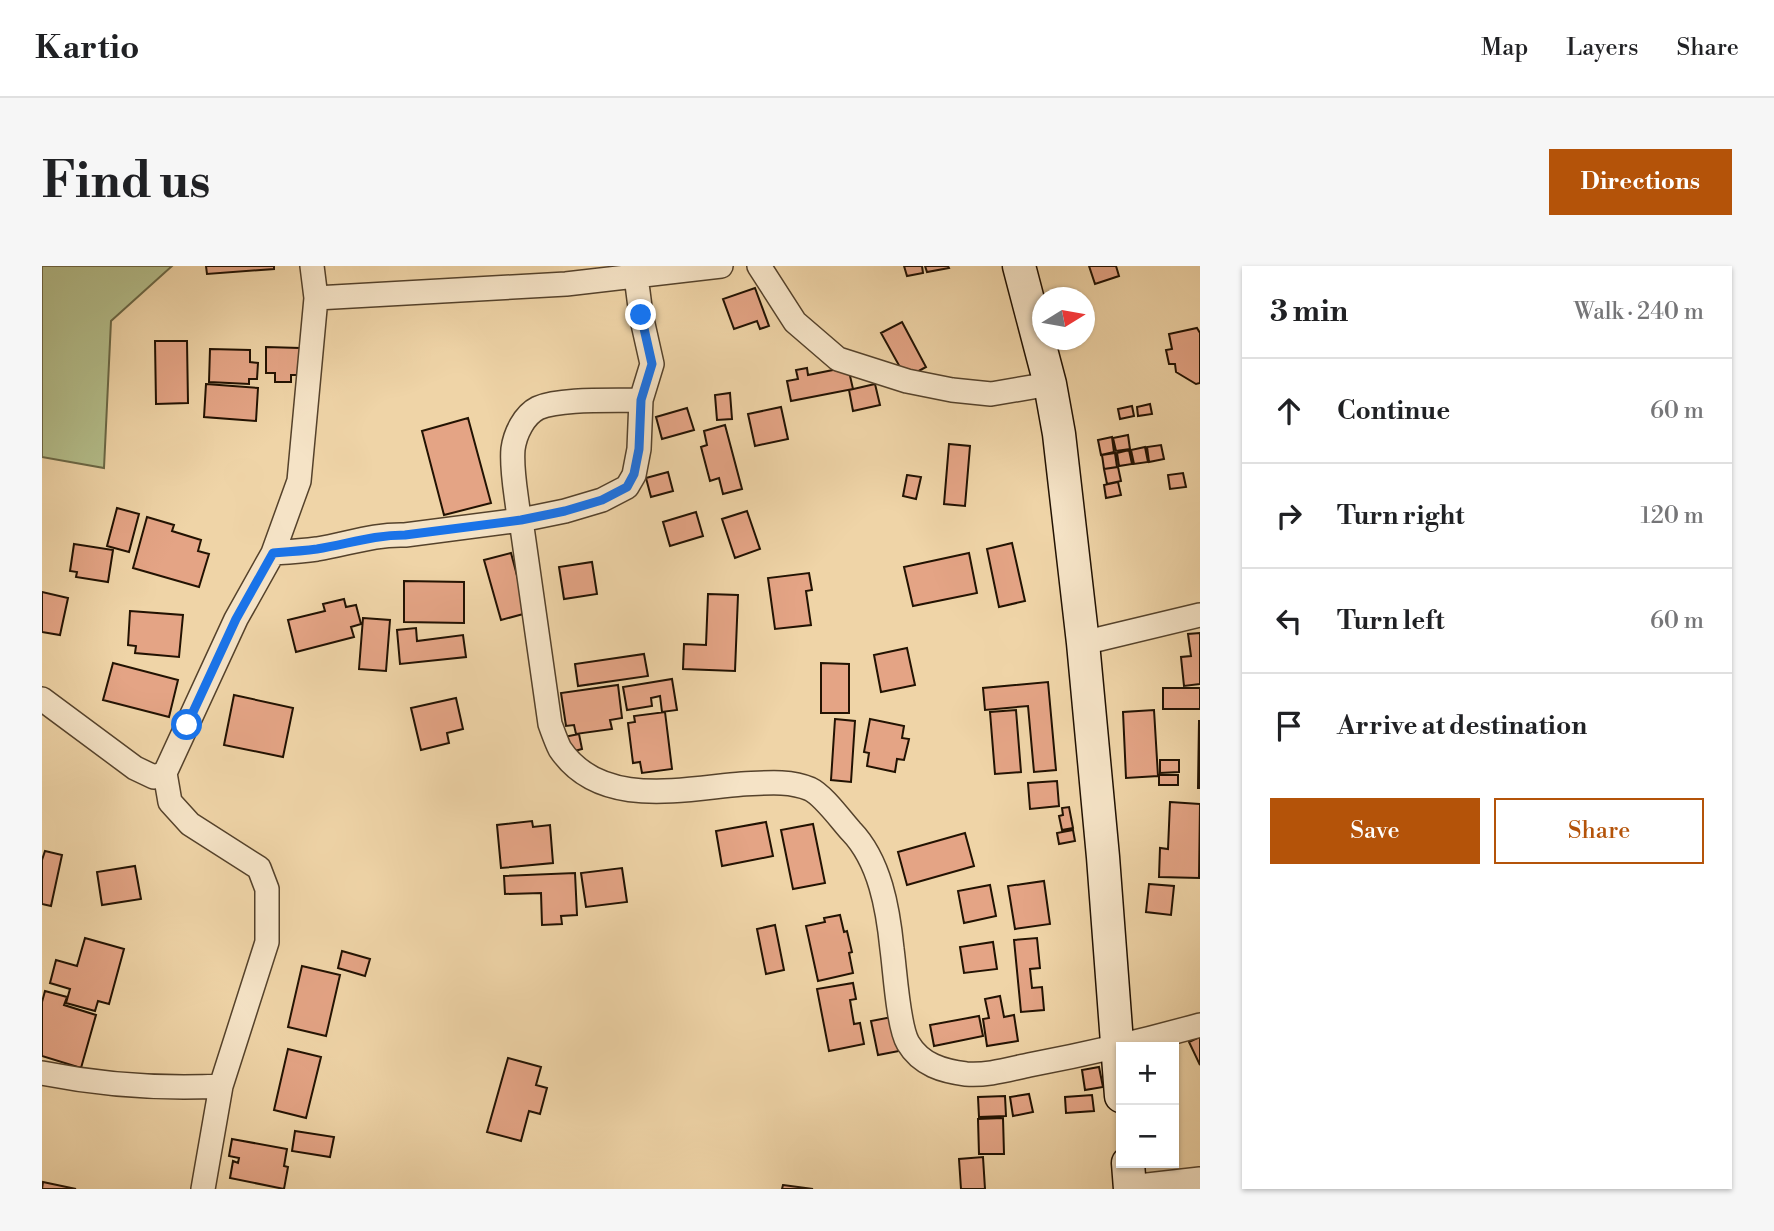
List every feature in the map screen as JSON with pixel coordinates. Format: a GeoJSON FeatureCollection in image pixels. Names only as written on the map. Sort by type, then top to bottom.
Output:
{"type":"FeatureCollection","features":[{"type":"Feature","properties":{"kind":"street"},"geometry":{"type":"LineString","coordinates":[[203,1189],[221,1086],[267,942],[267,889],[259,869],[190,824],[170,802],[165,773],[236,619],[273,553],[299,481],[316,298],[312,266]]}},
{"type":"Feature","properties":{"kind":"street"},"geometry":{"type":"LineString","coordinates":[[316,298],[566,284],[721,266]]}},
{"type":"Feature","properties":{"kind":"street"},"geometry":{"type":"LineString","coordinates":[[759,266],[795,322],[838,359],[907,381],[952,390],[991,394],[1050,384]]}},
{"type":"Feature","properties":{"kind":"street"},"geometry":{"type":"LineString","coordinates":[[1019,266],[1050,384],[1059,433],[1083,643],[1117,1042]]}},
{"type":"Feature","properties":{"kind":"street"},"geometry":{"type":"LineString","coordinates":[[273,553],[318,549],[376,536],[405,535],[520,520],[602,500],[627,487],[634,474],[639,449],[641,400],[652,364],[636,276]]}},
{"type":"Feature","properties":{"kind":"street"},"geometry":{"type":"LineString","coordinates":[[641,400],[556,404],[537,409],[529,415],[515,437],[513,451],[520,520],[550,724],[559,747],[572,764],[589,777],[612,787],[644,792],[790,783],[813,790],[862,842],[878,880],[889,922],[899,1003],[908,1042],[929,1066],[969,1074],[1116,1048]]}},
{"type":"Feature","properties":{"kind":"street"},"geometry":{"type":"LineString","coordinates":[[1083,643],[1200,615]]}},
{"type":"Feature","properties":{"kind":"street"},"geometry":{"type":"LineString","coordinates":[[42,699],[135,768],[154,777],[165,773]]}},
{"type":"Feature","properties":{"kind":"street"},"geometry":{"type":"LineString","coordinates":[[1139,1042],[1200,1025]]}},
{"type":"Feature","properties":{"kind":"street"},"geometry":{"type":"LineString","coordinates":[[42,1073],[76,1080],[143,1087],[221,1086]]}},
{"type":"Feature","properties":{"kind":"street"},"geometry":{"type":"LineString","coordinates":[[1129,1180],[1200,1179]]}},
{"type":"Feature","properties":{"kind":"green space"},"geometry":{"type":"Polygon","coordinates":[[[42,266],[172,266],[111,321],[104,468],[42,457],[42,266]]]}},
{"type":"Feature","properties":{"kind":"building"},"geometry":{"type":"Polygon","coordinates":[[[206,266],[274,266],[274,269],[207,274],[206,266]]]}},
{"type":"Feature","properties":{"kind":"building"},"geometry":{"type":"Polygon","coordinates":[[[904,266],[922,266],[923,273],[907,276],[904,266]]]}},
{"type":"Feature","properties":{"kind":"building"},"geometry":{"type":"Polygon","coordinates":[[[925,266],[948,266],[949,268],[927,272],[925,266]]]}},
{"type":"Feature","properties":{"kind":"building"},"geometry":{"type":"Polygon","coordinates":[[[1089,266],[1116,266],[1119,276],[1095,284],[1089,266]]]}},
{"type":"Feature","properties":{"kind":"building"},"geometry":{"type":"Polygon","coordinates":[[[755,288],[769,326],[760,329],[757,321],[734,329],[723,299],[755,288]]]}},
{"type":"Feature","properties":{"kind":"building"},"geometry":{"type":"Polygon","coordinates":[[[902,322],[926,367],[906,378],[881,333],[902,322]]]}},
{"type":"Feature","properties":{"kind":"building"},"geometry":{"type":"Polygon","coordinates":[[[1197,328],[1200,333],[1200,383],[1196,384],[1176,372],[1175,364],[1169,364],[1166,350],[1172,349],[1169,334],[1197,328]]]}},
{"type":"Feature","properties":{"kind":"building"},"geometry":{"type":"Polygon","coordinates":[[[155,341],[187,341],[188,403],[156,404],[155,341]]]}},
{"type":"Feature","properties":{"kind":"building"},"geometry":{"type":"Polygon","coordinates":[[[266,347],[300,348],[300,375],[291,375],[291,382],[275,382],[275,373],[266,373],[266,347]]]}},
{"type":"Feature","properties":{"kind":"building"},"geometry":{"type":"Polygon","coordinates":[[[210,349],[250,350],[250,362],[258,363],[257,379],[249,379],[249,384],[209,382],[210,349]]]}},
{"type":"Feature","properties":{"kind":"building"},"geometry":{"type":"Polygon","coordinates":[[[848,367],[853,389],[791,401],[787,381],[798,379],[796,370],[807,368],[808,375],[848,367]]]}},
{"type":"Feature","properties":{"kind":"building"},"geometry":{"type":"Polygon","coordinates":[[[206,384],[258,388],[256,421],[204,417],[206,384]]]}},
{"type":"Feature","properties":{"kind":"building"},"geometry":{"type":"Polygon","coordinates":[[[875,384],[880,405],[853,411],[849,390],[875,384]]]}},
{"type":"Feature","properties":{"kind":"building"},"geometry":{"type":"Polygon","coordinates":[[[730,393],[732,419],[717,420],[715,395],[730,393]]]}},
{"type":"Feature","properties":{"kind":"building"},"geometry":{"type":"Polygon","coordinates":[[[1150,404],[1152,414],[1138,416],[1137,407],[1150,404]]]}},
{"type":"Feature","properties":{"kind":"building"},"geometry":{"type":"Polygon","coordinates":[[[1132,406],[1134,416],[1120,419],[1118,409],[1132,406]]]}},
{"type":"Feature","properties":{"kind":"building"},"geometry":{"type":"Polygon","coordinates":[[[781,407],[788,439],[755,446],[748,414],[781,407]]]}},
{"type":"Feature","properties":{"kind":"building"},"geometry":{"type":"Polygon","coordinates":[[[687,408],[694,430],[662,439],[656,417],[687,408]]]}},
{"type":"Feature","properties":{"kind":"building"},"geometry":{"type":"Polygon","coordinates":[[[468,418],[491,503],[444,515],[422,431],[468,418]]]}},
{"type":"Feature","properties":{"kind":"building"},"geometry":{"type":"Polygon","coordinates":[[[725,425],[742,489],[723,494],[719,478],[710,481],[701,447],[707,445],[704,431],[725,425]]]}},
{"type":"Feature","properties":{"kind":"building"},"geometry":{"type":"Polygon","coordinates":[[[1128,435],[1130,449],[1116,451],[1113,438],[1128,435]]]}},
{"type":"Feature","properties":{"kind":"building"},"geometry":{"type":"Polygon","coordinates":[[[1112,437],[1114,452],[1101,455],[1098,440],[1112,437]]]}},
{"type":"Feature","properties":{"kind":"building"},"geometry":{"type":"Polygon","coordinates":[[[949,444],[970,446],[965,506],[944,504],[949,444]]]}},
{"type":"Feature","properties":{"kind":"building"},"geometry":{"type":"Polygon","coordinates":[[[1161,445],[1164,459],[1149,462],[1147,447],[1161,445]]]}},
{"type":"Feature","properties":{"kind":"building"},"geometry":{"type":"Polygon","coordinates":[[[1145,447],[1148,462],[1134,464],[1131,450],[1145,447]]]}},
{"type":"Feature","properties":{"kind":"building"},"geometry":{"type":"Polygon","coordinates":[[[1129,450],[1132,464],[1119,466],[1117,453],[1129,450]]]}},
{"type":"Feature","properties":{"kind":"building"},"geometry":{"type":"Polygon","coordinates":[[[1115,453],[1117,467],[1104,469],[1102,455],[1115,453]]]}},
{"type":"Feature","properties":{"kind":"building"},"geometry":{"type":"Polygon","coordinates":[[[1118,467],[1121,481],[1107,484],[1104,469],[1118,467]]]}},
{"type":"Feature","properties":{"kind":"building"},"geometry":{"type":"Polygon","coordinates":[[[668,472],[673,491],[651,497],[646,478],[668,472]]]}},
{"type":"Feature","properties":{"kind":"building"},"geometry":{"type":"Polygon","coordinates":[[[1183,473],[1186,487],[1170,489],[1168,475],[1183,473]]]}},
{"type":"Feature","properties":{"kind":"building"},"geometry":{"type":"Polygon","coordinates":[[[907,475],[921,477],[916,499],[903,496],[907,475]]]}},
{"type":"Feature","properties":{"kind":"building"},"geometry":{"type":"Polygon","coordinates":[[[1118,482],[1121,495],[1106,498],[1104,485],[1118,482]]]}},
{"type":"Feature","properties":{"kind":"building"},"geometry":{"type":"Polygon","coordinates":[[[117,508],[139,514],[129,552],[107,546],[117,508]]]}},
{"type":"Feature","properties":{"kind":"building"},"geometry":{"type":"Polygon","coordinates":[[[747,511],[760,549],[735,558],[722,519],[747,511]]]}},
{"type":"Feature","properties":{"kind":"building"},"geometry":{"type":"Polygon","coordinates":[[[696,512],[703,536],[670,546],[663,522],[696,512]]]}},
{"type":"Feature","properties":{"kind":"building"},"geometry":{"type":"Polygon","coordinates":[[[147,517],[174,525],[172,531],[201,540],[198,551],[209,554],[199,587],[133,568],[147,517]]]}},
{"type":"Feature","properties":{"kind":"building"},"geometry":{"type":"Polygon","coordinates":[[[1012,543],[1025,601],[999,607],[987,549],[1012,543]]]}},
{"type":"Feature","properties":{"kind":"building"},"geometry":{"type":"Polygon","coordinates":[[[74,544],[113,550],[108,582],[76,577],[77,572],[70,571],[74,544]]]}},
{"type":"Feature","properties":{"kind":"building"},"geometry":{"type":"Polygon","coordinates":[[[511,553],[527,613],[501,620],[484,560],[511,553]]]}},
{"type":"Feature","properties":{"kind":"building"},"geometry":{"type":"Polygon","coordinates":[[[969,553],[977,593],[913,606],[904,567],[969,553]]]}},
{"type":"Feature","properties":{"kind":"building"},"geometry":{"type":"Polygon","coordinates":[[[592,562],[597,594],[564,599],[559,567],[592,562]]]}},
{"type":"Feature","properties":{"kind":"building"},"geometry":{"type":"Polygon","coordinates":[[[809,573],[812,590],[806,591],[811,625],[775,629],[768,578],[809,573]]]}},
{"type":"Feature","properties":{"kind":"building"},"geometry":{"type":"Polygon","coordinates":[[[404,581],[464,582],[464,623],[404,622],[404,581]]]}},
{"type":"Feature","properties":{"kind":"building"},"geometry":{"type":"Polygon","coordinates":[[[42,592],[68,598],[60,635],[42,632],[42,592]]]}},
{"type":"Feature","properties":{"kind":"building"},"geometry":{"type":"Polygon","coordinates":[[[708,594],[738,595],[735,671],[683,669],[684,644],[706,645],[708,594]]]}},
{"type":"Feature","properties":{"kind":"building"},"geometry":{"type":"Polygon","coordinates":[[[344,599],[346,607],[356,605],[361,624],[351,627],[354,637],[296,652],[288,620],[325,611],[323,604],[344,599]]]}},
{"type":"Feature","properties":{"kind":"building"},"geometry":{"type":"Polygon","coordinates":[[[130,611],[183,615],[179,657],[135,653],[136,646],[128,645],[130,611]]]}},
{"type":"Feature","properties":{"kind":"building"},"geometry":{"type":"Polygon","coordinates":[[[363,618],[390,620],[386,671],[359,669],[363,618]]]}},
{"type":"Feature","properties":{"kind":"building"},"geometry":{"type":"Polygon","coordinates":[[[416,628],[417,641],[463,635],[466,657],[400,664],[397,630],[416,628]]]}},
{"type":"Feature","properties":{"kind":"building"},"geometry":{"type":"Polygon","coordinates":[[[1200,633],[1200,684],[1184,686],[1181,657],[1191,656],[1188,634],[1200,633]]]}},
{"type":"Feature","properties":{"kind":"building"},"geometry":{"type":"Polygon","coordinates":[[[907,648],[915,685],[881,692],[874,655],[907,648]]]}},
{"type":"Feature","properties":{"kind":"building"},"geometry":{"type":"Polygon","coordinates":[[[644,654],[648,676],[578,686],[575,664],[644,654]]]}},
{"type":"Feature","properties":{"kind":"building"},"geometry":{"type":"Polygon","coordinates":[[[113,663],[178,680],[169,717],[103,700],[113,663]]]}},
{"type":"Feature","properties":{"kind":"building"},"geometry":{"type":"Polygon","coordinates":[[[821,663],[849,664],[849,713],[821,713],[821,663]]]}},
{"type":"Feature","properties":{"kind":"building"},"geometry":{"type":"Polygon","coordinates":[[[672,679],[677,710],[662,712],[660,696],[651,698],[652,706],[627,710],[623,687],[672,679]]]}},
{"type":"Feature","properties":{"kind":"building"},"geometry":{"type":"Polygon","coordinates":[[[1048,682],[1056,770],[1034,772],[1028,706],[985,710],[983,688],[1048,682]]]}},
{"type":"Feature","properties":{"kind":"building"},"geometry":{"type":"Polygon","coordinates":[[[618,685],[622,718],[610,720],[612,729],[576,734],[574,725],[566,726],[561,693],[618,685]]]}},
{"type":"Feature","properties":{"kind":"building"},"geometry":{"type":"Polygon","coordinates":[[[1163,688],[1200,688],[1200,709],[1163,709],[1163,688]]]}},
{"type":"Feature","properties":{"kind":"building"},"geometry":{"type":"Polygon","coordinates":[[[234,695],[293,708],[283,757],[224,745],[234,695]]]}},
{"type":"Feature","properties":{"kind":"building"},"geometry":{"type":"Polygon","coordinates":[[[456,698],[463,729],[447,733],[449,743],[421,750],[411,708],[456,698]]]}},
{"type":"Feature","properties":{"kind":"building"},"geometry":{"type":"Polygon","coordinates":[[[1016,710],[1021,772],[995,774],[990,712],[1016,710]]]}},
{"type":"Feature","properties":{"kind":"building"},"geometry":{"type":"Polygon","coordinates":[[[1154,710],[1158,776],[1126,778],[1123,712],[1154,710]]]}},
{"type":"Feature","properties":{"kind":"building"},"geometry":{"type":"Polygon","coordinates":[[[665,712],[672,769],[642,773],[640,762],[633,763],[628,723],[635,722],[634,716],[665,712]]]}},
{"type":"Feature","properties":{"kind":"building"},"geometry":{"type":"Polygon","coordinates":[[[835,719],[855,721],[851,782],[831,780],[835,719]]]}},
{"type":"Feature","properties":{"kind":"building"},"geometry":{"type":"Polygon","coordinates":[[[870,719],[904,726],[902,738],[909,739],[904,760],[897,759],[895,772],[867,766],[869,753],[864,752],[870,719]]]}},
{"type":"Feature","properties":{"kind":"building"},"geometry":{"type":"Polygon","coordinates":[[[1199,721],[1200,788],[1198,788],[1199,721]]]}},
{"type":"Feature","properties":{"kind":"building"},"geometry":{"type":"Polygon","coordinates":[[[579,734],[582,749],[567,753],[564,737],[579,734]]]}},
{"type":"Feature","properties":{"kind":"building"},"geometry":{"type":"Polygon","coordinates":[[[1160,760],[1179,760],[1179,772],[1160,773],[1160,760]]]}},
{"type":"Feature","properties":{"kind":"building"},"geometry":{"type":"Polygon","coordinates":[[[1159,775],[1178,775],[1178,785],[1159,785],[1159,775]]]}},
{"type":"Feature","properties":{"kind":"building"},"geometry":{"type":"Polygon","coordinates":[[[1057,781],[1059,806],[1030,809],[1028,783],[1057,781]]]}},
{"type":"Feature","properties":{"kind":"building"},"geometry":{"type":"Polygon","coordinates":[[[1170,802],[1200,804],[1199,878],[1159,877],[1160,848],[1168,849],[1170,802]]]}},
{"type":"Feature","properties":{"kind":"building"},"geometry":{"type":"Polygon","coordinates":[[[1069,807],[1073,828],[1062,830],[1059,816],[1063,815],[1062,808],[1069,807]]]}},
{"type":"Feature","properties":{"kind":"building"},"geometry":{"type":"Polygon","coordinates":[[[532,821],[533,827],[550,825],[553,863],[501,868],[497,825],[532,821]]]}},
{"type":"Feature","properties":{"kind":"building"},"geometry":{"type":"Polygon","coordinates":[[[766,822],[773,856],[722,866],[716,831],[766,822]]]}},
{"type":"Feature","properties":{"kind":"building"},"geometry":{"type":"Polygon","coordinates":[[[813,824],[825,883],[793,889],[781,830],[813,824]]]}},
{"type":"Feature","properties":{"kind":"building"},"geometry":{"type":"Polygon","coordinates":[[[1073,830],[1075,841],[1059,844],[1057,833],[1073,830]]]}},
{"type":"Feature","properties":{"kind":"building"},"geometry":{"type":"Polygon","coordinates":[[[965,833],[974,866],[907,885],[898,852],[965,833]]]}},
{"type":"Feature","properties":{"kind":"building"},"geometry":{"type":"Polygon","coordinates":[[[45,851],[62,855],[51,906],[42,904],[42,860],[45,851]]]}},
{"type":"Feature","properties":{"kind":"building"},"geometry":{"type":"Polygon","coordinates":[[[135,866],[141,899],[102,905],[97,872],[135,866]]]}},
{"type":"Feature","properties":{"kind":"building"},"geometry":{"type":"Polygon","coordinates":[[[622,868],[627,902],[586,907],[581,873],[622,868]]]}},
{"type":"Feature","properties":{"kind":"building"},"geometry":{"type":"Polygon","coordinates":[[[575,873],[577,915],[561,916],[562,924],[542,925],[541,893],[505,894],[504,876],[575,873]]]}},
{"type":"Feature","properties":{"kind":"building"},"geometry":{"type":"Polygon","coordinates":[[[1044,881],[1050,924],[1015,929],[1008,886],[1044,881]]]}},
{"type":"Feature","properties":{"kind":"building"},"geometry":{"type":"Polygon","coordinates":[[[1149,884],[1174,886],[1171,915],[1146,912],[1149,884]]]}},
{"type":"Feature","properties":{"kind":"building"},"geometry":{"type":"Polygon","coordinates":[[[990,885],[996,916],[964,923],[958,891],[990,885]]]}},
{"type":"Feature","properties":{"kind":"building"},"geometry":{"type":"Polygon","coordinates":[[[840,915],[852,952],[849,953],[853,973],[818,981],[806,926],[840,915]]]}},
{"type":"Feature","properties":{"kind":"building"},"geometry":{"type":"Polygon","coordinates":[[[775,925],[784,970],[766,974],[757,929],[775,925]]]}},
{"type":"Feature","properties":{"kind":"building"},"geometry":{"type":"Polygon","coordinates":[[[85,938],[124,949],[109,1004],[98,1001],[95,1011],[66,1003],[70,989],[50,983],[56,960],[77,966],[85,938]]]}},
{"type":"Feature","properties":{"kind":"building"},"geometry":{"type":"Polygon","coordinates":[[[1037,938],[1040,968],[1030,969],[1032,988],[1042,987],[1044,1010],[1021,1012],[1014,940],[1037,938]]]}},
{"type":"Feature","properties":{"kind":"building"},"geometry":{"type":"Polygon","coordinates":[[[993,942],[997,969],[964,973],[960,947],[993,942]]]}},
{"type":"Feature","properties":{"kind":"building"},"geometry":{"type":"Polygon","coordinates":[[[342,951],[370,959],[365,976],[338,968],[342,951]]]}},
{"type":"Feature","properties":{"kind":"building"},"geometry":{"type":"Polygon","coordinates":[[[302,966],[340,975],[326,1036],[288,1027],[302,966]]]}},
{"type":"Feature","properties":{"kind":"building"},"geometry":{"type":"Polygon","coordinates":[[[853,983],[856,999],[850,1000],[854,1024],[860,1023],[864,1044],[829,1051],[817,989],[853,983]]]}},
{"type":"Feature","properties":{"kind":"building"},"geometry":{"type":"Polygon","coordinates":[[[45,991],[67,997],[64,1005],[96,1015],[81,1068],[42,1056],[42,1002],[45,991]]]}},
{"type":"Feature","properties":{"kind":"building"},"geometry":{"type":"Polygon","coordinates":[[[1000,996],[1004,1017],[1014,1015],[1018,1041],[987,1046],[983,1019],[989,1018],[985,999],[1000,996]]]}},
{"type":"Feature","properties":{"kind":"building"},"geometry":{"type":"Polygon","coordinates":[[[979,1016],[983,1036],[934,1046],[930,1025],[979,1016]]]}},
{"type":"Feature","properties":{"kind":"building"},"geometry":{"type":"Polygon","coordinates":[[[892,1017],[899,1051],[878,1055],[871,1021],[892,1017]]]}},
{"type":"Feature","properties":{"kind":"building"},"geometry":{"type":"Polygon","coordinates":[[[1200,1037],[1200,1065],[1189,1042],[1200,1037]]]}},
{"type":"Feature","properties":{"kind":"building"},"geometry":{"type":"Polygon","coordinates":[[[288,1049],[321,1057],[306,1118],[274,1110],[288,1049]]]}},
{"type":"Feature","properties":{"kind":"building"},"geometry":{"type":"Polygon","coordinates":[[[508,1058],[541,1067],[536,1085],[547,1088],[540,1114],[529,1111],[521,1141],[487,1132],[508,1058]]]}},
{"type":"Feature","properties":{"kind":"building"},"geometry":{"type":"Polygon","coordinates":[[[1099,1067],[1103,1087],[1085,1090],[1082,1070],[1099,1067]]]}},
{"type":"Feature","properties":{"kind":"building"},"geometry":{"type":"Polygon","coordinates":[[[1029,1094],[1033,1112],[1013,1116],[1010,1097],[1029,1094]]]}},
{"type":"Feature","properties":{"kind":"building"},"geometry":{"type":"Polygon","coordinates":[[[1092,1095],[1094,1111],[1066,1113],[1065,1097],[1092,1095]]]}},
{"type":"Feature","properties":{"kind":"building"},"geometry":{"type":"Polygon","coordinates":[[[1005,1096],[1006,1116],[979,1117],[978,1097],[1005,1096]]]}},
{"type":"Feature","properties":{"kind":"building"},"geometry":{"type":"Polygon","coordinates":[[[1003,1118],[1004,1154],[979,1154],[978,1119],[1003,1118]]]}},
{"type":"Feature","properties":{"kind":"building"},"geometry":{"type":"Polygon","coordinates":[[[295,1131],[334,1137],[330,1157],[292,1151],[295,1131]]]}},
{"type":"Feature","properties":{"kind":"building"},"geometry":{"type":"Polygon","coordinates":[[[232,1139],[287,1149],[284,1166],[288,1167],[284,1189],[230,1178],[233,1161],[238,1163],[239,1158],[229,1156],[232,1139]]]}},
{"type":"Feature","properties":{"kind":"building"},"geometry":{"type":"Polygon","coordinates":[[[983,1157],[985,1189],[961,1189],[959,1159],[983,1157]]]}},
{"type":"Feature","properties":{"kind":"building"},"geometry":{"type":"Polygon","coordinates":[[[43,1182],[76,1189],[42,1189],[43,1182]]]}},
{"type":"Feature","properties":{"kind":"building"},"geometry":{"type":"Polygon","coordinates":[[[783,1185],[813,1189],[782,1189],[783,1185]]]}},
{"type":"Feature","properties":{"kind":"route"},"geometry":{"type":"LineString","coordinates":[[187,725],[236,619],[273,553],[318,549],[386,535],[521,520],[602,500],[627,487],[634,474],[639,449],[641,400],[652,364],[641,315]]}}]}
